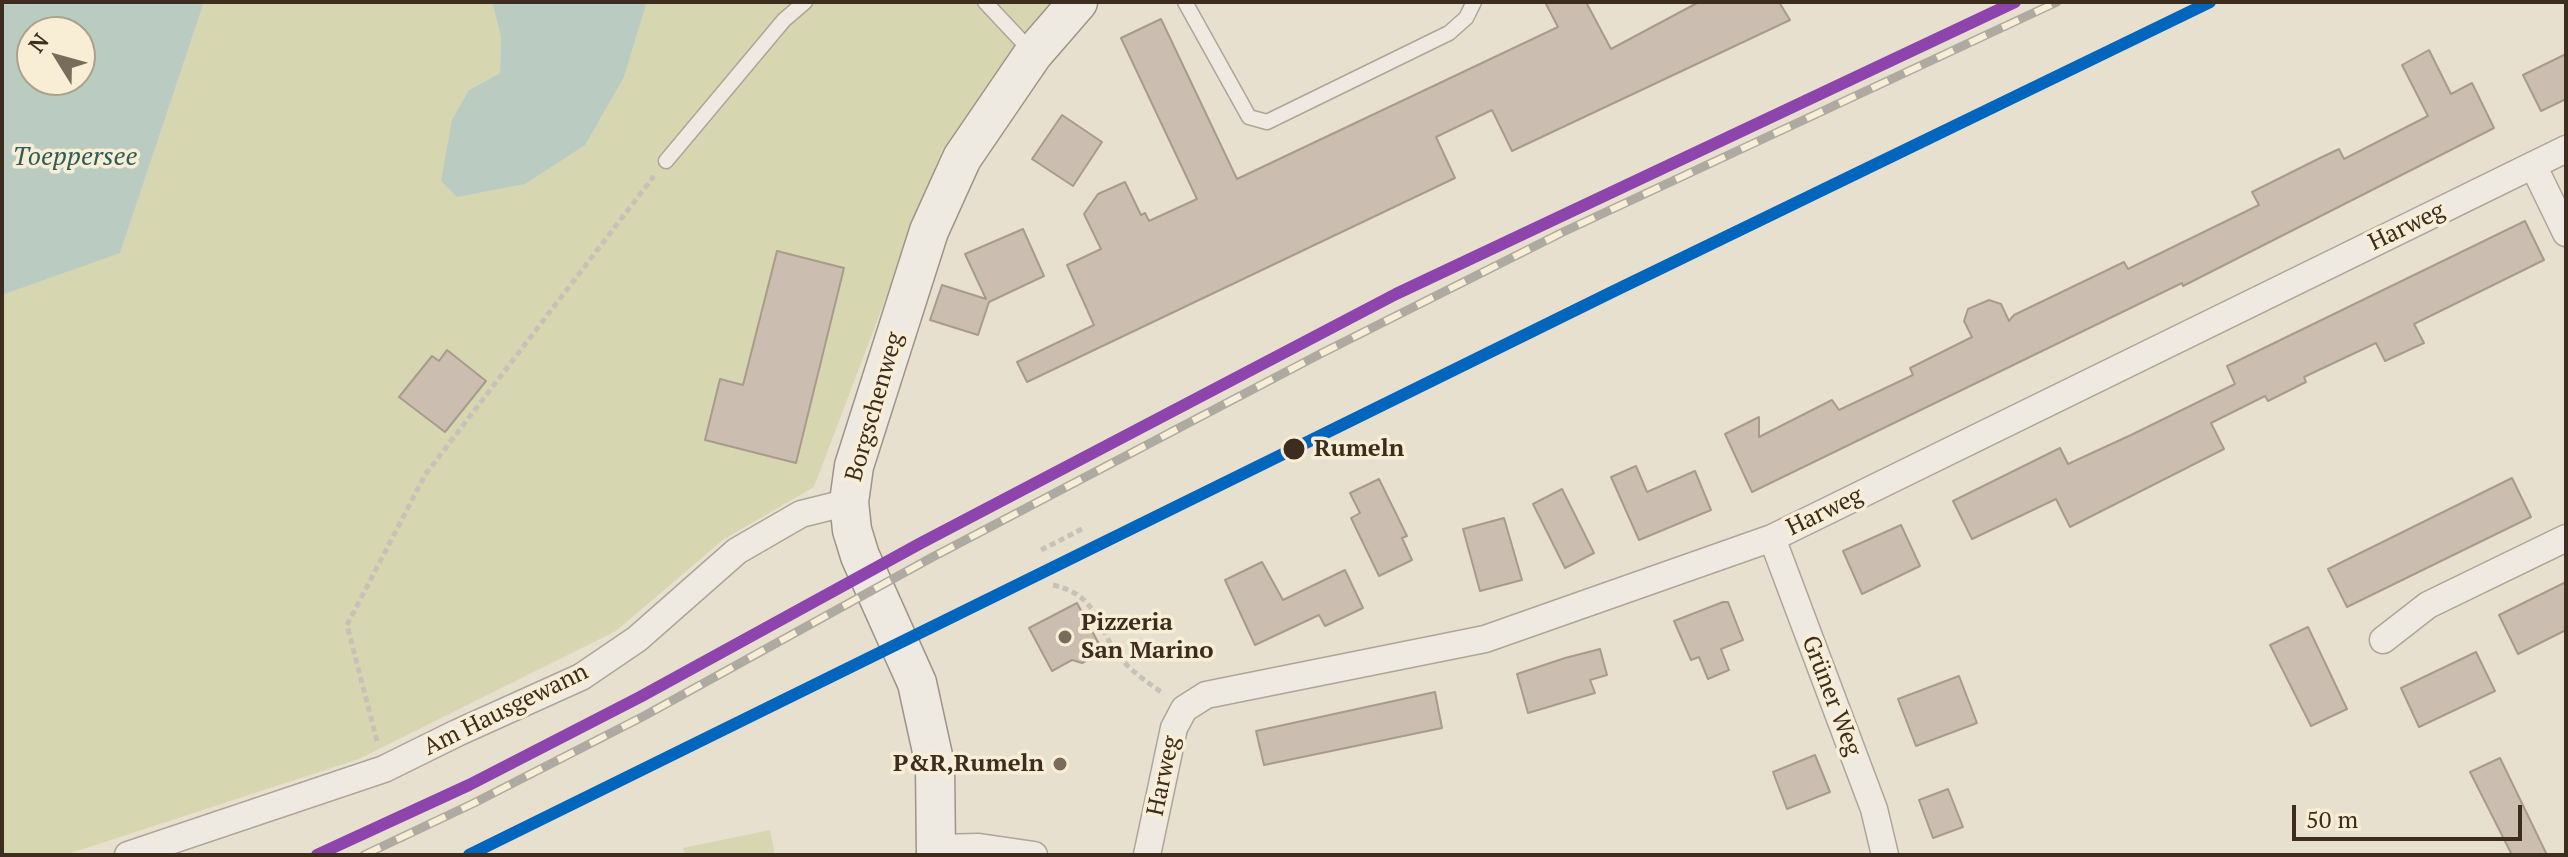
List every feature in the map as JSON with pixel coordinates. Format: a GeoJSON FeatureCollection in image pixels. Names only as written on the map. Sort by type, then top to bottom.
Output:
{"type":"FeatureCollection","features":[{"type":"Feature","properties":{"kind":"main road","name":"Borgschenweg"},"geometry":{"type":"LineString","coordinates":[[937,851],[935,765],[917,683],[860,556],[852,530],[849,502],[854,466],[929,231],[962,158],[1033,54],[1078,2]]}},
{"type":"Feature","properties":{"kind":"street","name":"Harweg"},"geometry":{"type":"LineString","coordinates":[[1147,855],[1174,728],[1184,709],[1206,695],[1485,639],[1772,538],[2566,149]]}},
{"type":"Feature","properties":{"kind":"street"},"geometry":{"type":"LineString","coordinates":[[2533,165],[2566,233]]}},
{"type":"Feature","properties":{"kind":"street","name":"Am Hausgewann"},"geometry":{"type":"LineString","coordinates":[[128,855],[384,769],[581,677],[637,639],[737,551],[801,514],[849,502]]}},
{"type":"Feature","properties":{"kind":"street","name":"Grüner Weg"},"geometry":{"type":"LineString","coordinates":[[1772,538],[1874,809],[1885,855]]}},
{"type":"Feature","properties":{"kind":"street"},"geometry":{"type":"LineString","coordinates":[[2383,640],[2428,605],[2566,538]]}},
{"type":"Feature","properties":{"kind":"street"},"geometry":{"type":"LineString","coordinates":[[937,851],[979,847],[1034,855]]}},
{"type":"Feature","properties":{"kind":"lane"},"geometry":{"type":"LineString","coordinates":[[666,161],[784,20],[805,2]]}},
{"type":"Feature","properties":{"kind":"lane"},"geometry":{"type":"LineString","coordinates":[[985,2],[1033,54]]}},
{"type":"Feature","properties":{"kind":"lane"},"geometry":{"type":"LineString","coordinates":[[1185,2],[1249,117],[1267,122],[1449,33],[1466,18],[1474,2]]}},
{"type":"Feature","properties":{"kind":"path"},"geometry":{"type":"LineString","coordinates":[[384,769],[347,625],[425,475],[666,161]]}},
{"type":"Feature","properties":{"kind":"path"},"geometry":{"type":"LineString","coordinates":[[1041,550],[1084,528]]}},
{"type":"Feature","properties":{"kind":"path"},"geometry":{"type":"LineString","coordinates":[[1053,585],[1084,598],[1121,660],[1184,709]]}},
{"type":"Feature","properties":{"kind":"green space"},"geometry":{"type":"Polygon","coordinates":[[[204,2],[492,2],[501,37],[500,73],[469,90],[624,77],[647,2],[1070,2],[942,150],[814,487],[724,539],[616,631],[359,759],[65,855],[2,855],[2,295],[120,252],[204,2]]]}},
{"type":"Feature","properties":{"kind":"green space"},"geometry":{"type":"Polygon","coordinates":[[[770,830],[775,855],[685,855],[683,848],[770,830]]]}},
{"type":"Feature","properties":{"kind":"water","name":"Toeppersee"},"geometry":{"type":"Polygon","coordinates":[[[2,2],[204,2],[120,253],[2,295],[2,2]]]}},
{"type":"Feature","properties":{"kind":"water"},"geometry":{"type":"Polygon","coordinates":[[[492,2],[647,2],[624,77],[585,145],[525,184],[457,197],[441,181],[452,120],[469,90],[500,73],[501,37],[492,2]]]}},
{"type":"Feature","properties":{"kind":"building"},"geometry":{"type":"Polygon","coordinates":[[[1545,2],[1586,2],[1611,49],[1699,2],[1779,2],[1790,20],[1512,151],[1492,110],[1436,137],[1455,178],[1027,382],[1017,362],[1094,325],[1067,265],[1101,249],[1084,214],[1098,194],[1125,182],[1141,215],[1145,213],[1149,221],[1197,199],[1121,38],[1161,19],[1237,179],[1558,27],[1545,2]]]}},
{"type":"Feature","properties":{"kind":"building"},"geometry":{"type":"Polygon","coordinates":[[[2429,50],[2451,94],[2472,83],[2494,128],[2183,286],[2182,283],[1752,492],[1725,434],[1759,417],[1759,437],[1832,400],[1839,410],[1913,375],[1910,368],[1972,337],[1964,321],[1968,309],[1989,300],[2001,304],[2009,321],[2014,315],[2124,262],[2128,269],[2259,205],[2252,192],[2318,159],[2339,149],[2344,159],[2428,116],[2402,65],[2429,50]]]}},
{"type":"Feature","properties":{"kind":"building"},"geometry":{"type":"Polygon","coordinates":[[[2566,54],[2566,99],[2541,111],[2523,75],[2566,54]]]}},
{"type":"Feature","properties":{"kind":"building"},"geometry":{"type":"Polygon","coordinates":[[[1062,115],[1102,142],[1073,186],[1032,159],[1062,115]]]}},
{"type":"Feature","properties":{"kind":"building"},"geometry":{"type":"Polygon","coordinates":[[[2525,221],[2544,260],[2414,324],[2424,343],[2385,361],[2376,343],[2304,377],[2306,382],[2268,401],[2265,396],[2211,423],[2224,449],[2070,527],[2056,499],[1972,539],[1953,501],[2060,448],[2068,464],[2131,435],[2235,384],[2227,366],[2525,221]]]}},
{"type":"Feature","properties":{"kind":"building"},"geometry":{"type":"Polygon","coordinates":[[[1023,229],[1044,276],[989,302],[978,335],[930,320],[942,285],[986,299],[965,254],[1023,229]]]}},
{"type":"Feature","properties":{"kind":"building"},"geometry":{"type":"Polygon","coordinates":[[[777,251],[844,268],[796,463],[705,440],[720,379],[743,385],[777,251]]]}},
{"type":"Feature","properties":{"kind":"building"},"geometry":{"type":"Polygon","coordinates":[[[447,350],[486,381],[445,432],[399,397],[432,356],[439,361],[447,350]]]}},
{"type":"Feature","properties":{"kind":"building"},"geometry":{"type":"Polygon","coordinates":[[[1636,466],[1647,492],[1695,471],[1711,510],[1639,540],[1611,477],[1636,466]]]}},
{"type":"Feature","properties":{"kind":"building"},"geometry":{"type":"Polygon","coordinates":[[[2512,478],[2531,517],[2347,607],[2328,569],[2512,478]]]}},
{"type":"Feature","properties":{"kind":"building"},"geometry":{"type":"Polygon","coordinates":[[[1379,479],[1407,536],[1402,538],[1412,560],[1379,576],[1351,518],[1360,513],[1350,493],[1379,479]]]}},
{"type":"Feature","properties":{"kind":"building"},"geometry":{"type":"Polygon","coordinates":[[[1562,489],[1594,553],[1565,568],[1533,504],[1562,489]]]}},
{"type":"Feature","properties":{"kind":"building"},"geometry":{"type":"Polygon","coordinates":[[[1504,518],[1522,580],[1480,591],[1463,529],[1504,518]]]}},
{"type":"Feature","properties":{"kind":"building"},"geometry":{"type":"Polygon","coordinates":[[[1901,525],[1920,566],[1862,594],[1843,551],[1901,525]]]}},
{"type":"Feature","properties":{"kind":"building"},"geometry":{"type":"Polygon","coordinates":[[[1262,562],[1283,600],[1345,570],[1363,608],[1325,626],[1319,615],[1255,645],[1225,580],[1262,562]]]}},
{"type":"Feature","properties":{"kind":"building"},"geometry":{"type":"Polygon","coordinates":[[[2566,582],[2566,630],[2518,654],[2499,615],[2566,582]]]}},
{"type":"Feature","properties":{"kind":"building"},"geometry":{"type":"Polygon","coordinates":[[[1728,602],[1743,640],[1721,649],[1729,670],[1708,679],[1699,657],[1691,660],[1674,621],[1728,602]]]}},
{"type":"Feature","properties":{"kind":"building","name":"Pizzeria San Marino"},"geometry":{"type":"Polygon","coordinates":[[[1077,603],[1099,644],[1095,656],[1082,663],[1072,660],[1052,671],[1029,628],[1077,603]]]}},
{"type":"Feature","properties":{"kind":"building"},"geometry":{"type":"Polygon","coordinates":[[[2308,627],[2347,709],[2311,726],[2270,645],[2308,627]]]}},
{"type":"Feature","properties":{"kind":"building"},"geometry":{"type":"Polygon","coordinates":[[[1600,649],[1607,675],[1590,680],[1595,693],[1528,713],[1517,674],[1600,649]]]}},
{"type":"Feature","properties":{"kind":"building"},"geometry":{"type":"Polygon","coordinates":[[[2476,652],[2495,691],[2419,727],[2401,688],[2476,652]]]}},
{"type":"Feature","properties":{"kind":"building"},"geometry":{"type":"Polygon","coordinates":[[[1959,676],[1977,723],[1916,746],[1898,699],[1959,676]]]}},
{"type":"Feature","properties":{"kind":"building"},"geometry":{"type":"Polygon","coordinates":[[[1435,692],[1442,728],[1264,765],[1256,731],[1435,692]]]}},
{"type":"Feature","properties":{"kind":"building"},"geometry":{"type":"Polygon","coordinates":[[[1815,755],[1830,792],[1787,809],[1773,772],[1815,755]]]}},
{"type":"Feature","properties":{"kind":"building"},"geometry":{"type":"Polygon","coordinates":[[[2500,758],[2547,855],[2512,855],[2470,772],[2500,758]]]}},
{"type":"Feature","properties":{"kind":"building"},"geometry":{"type":"Polygon","coordinates":[[[1948,789],[1963,827],[1933,838],[1919,800],[1948,789]]]}},
{"type":"Feature","properties":{"kind":"railway"},"geometry":{"type":"LineString","coordinates":[[317,855],[469,785],[640,697],[921,543],[1396,294],[2015,2]]}},
{"type":"Feature","properties":{"kind":"railway"},"geometry":{"type":"LineString","coordinates":[[364,855],[644,716],[929,559],[1322,353],[1563,232],[2057,2]]}},
{"type":"Feature","properties":{"kind":"transit line"},"geometry":{"type":"LineString","coordinates":[[317,855],[469,785],[640,697],[921,543],[1396,294],[2015,2]]}},
{"type":"Feature","properties":{"kind":"transit line"},"geometry":{"type":"LineString","coordinates":[[469,855],[1610,293],[2210,2]]}},
{"type":"Feature","properties":{"kind":"place","name":"Rumeln"},"geometry":{"type":"Point","coordinates":[1294,449]}},
{"type":"Feature","properties":{"kind":"place","name":"Pizzeria San Marino"},"geometry":{"type":"Point","coordinates":[1065,637]}},
{"type":"Feature","properties":{"kind":"place","name":"P&R,Rumeln"},"geometry":{"type":"Point","coordinates":[1060,764]}}]}
